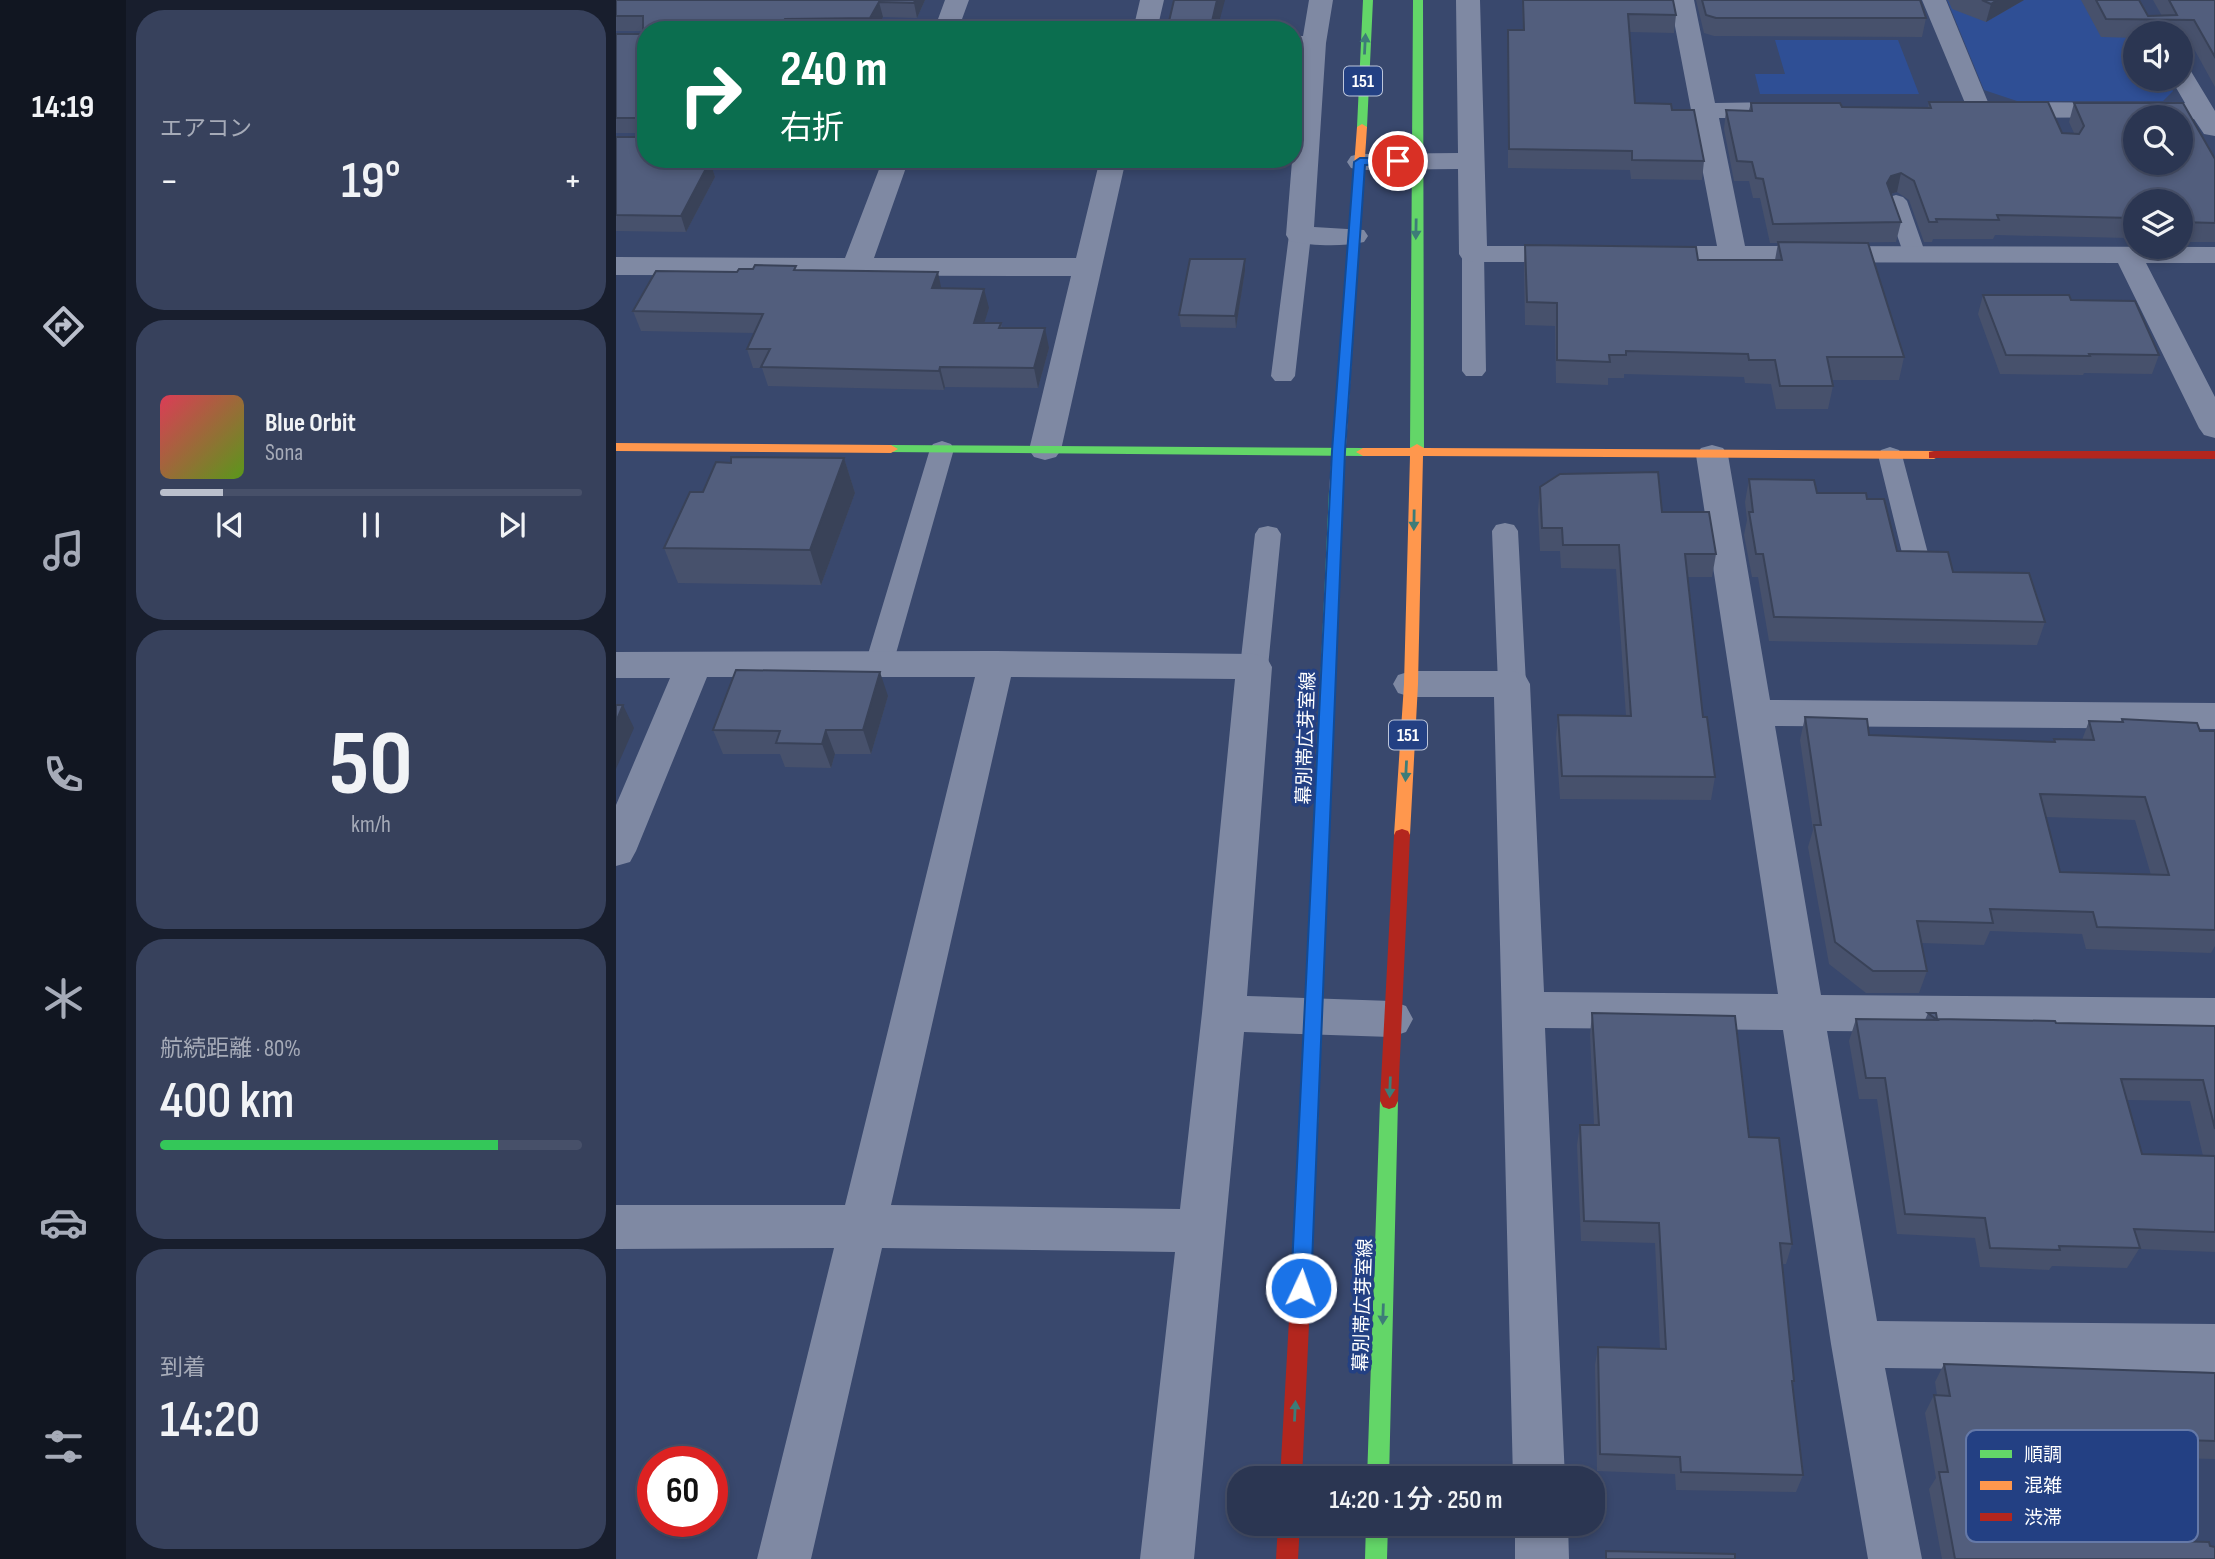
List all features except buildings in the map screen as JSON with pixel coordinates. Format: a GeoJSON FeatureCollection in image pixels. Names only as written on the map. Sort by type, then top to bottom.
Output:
{"type":"FeatureCollection","features":[{"type":"Feature","properties":{"kind":"main road","name":"幕別帯広芽室線"},"geometry":{"type":"LineString","coordinates":[[1292,1466],[1315,1016],[1338,451],[1360,162],[1368,0]]}},
{"type":"Feature","properties":{"kind":"main road","name":"幕別帯広芽室線"},"geometry":{"type":"LineString","coordinates":[[1378,1466],[1391,1019],[1411,684],[1416,451],[1418,0]]}},
{"type":"Feature","properties":{"kind":"main road"},"geometry":{"type":"LineString","coordinates":[[616,447],[1713,455],[2215,455]]}},
{"type":"Feature","properties":{"kind":"main road"},"geometry":{"type":"LineString","coordinates":[[1287,1559],[1288,1536]]}},
{"type":"Feature","properties":{"kind":"main road"},"geometry":{"type":"LineString","coordinates":[[1376,1559],[1377,1536]]}},
{"type":"Feature","properties":{"kind":"street"},"geometry":{"type":"LineString","coordinates":[[949,21],[957,0]]}},
{"type":"Feature","properties":{"kind":"street"},"geometry":{"type":"LineString","coordinates":[[1147,21],[1152,0]]}},
{"type":"Feature","properties":{"kind":"street"},"geometry":{"type":"LineString","coordinates":[[1302,139],[1304,43],[1321,0]]}},
{"type":"Feature","properties":{"kind":"street"},"geometry":{"type":"LineString","coordinates":[[1468,0],[1473,254],[2123,255]]}},
{"type":"Feature","properties":{"kind":"street"},"geometry":{"type":"LineString","coordinates":[[1682,0],[1733,255]]}},
{"type":"Feature","properties":{"kind":"street"},"geometry":{"type":"LineString","coordinates":[[1934,0],[1979,110]]}},
{"type":"Feature","properties":{"kind":"street"},"geometry":{"type":"LineString","coordinates":[[2191,91],[2209,122]]}},
{"type":"Feature","properties":{"kind":"street"},"geometry":{"type":"LineString","coordinates":[[1705,111],[1801,110]]}},
{"type":"Feature","properties":{"kind":"street"},"geometry":{"type":"LineString","coordinates":[[1952,110],[2051,110],[2209,122]]}},
{"type":"Feature","properties":{"kind":"street"},"geometry":{"type":"LineString","coordinates":[[1360,162],[1471,161]]}},
{"type":"Feature","properties":{"kind":"street"},"geometry":{"type":"LineString","coordinates":[[856,267],[893,168]]}},
{"type":"Feature","properties":{"kind":"street"},"geometry":{"type":"LineString","coordinates":[[1045,450],[1111,168]]}},
{"type":"Feature","properties":{"kind":"street"},"geometry":{"type":"LineString","coordinates":[[1301,168],[1300,235],[1354,236]]}},
{"type":"Feature","properties":{"kind":"street"},"geometry":{"type":"LineString","coordinates":[[2193,255],[2215,255]]}},
{"type":"Feature","properties":{"kind":"street"},"geometry":{"type":"LineString","coordinates":[[2130,259],[2215,428]]}},
{"type":"Feature","properties":{"kind":"street"},"geometry":{"type":"LineString","coordinates":[[616,267],[1086,267]]}},
{"type":"Feature","properties":{"kind":"street"},"geometry":{"type":"LineString","coordinates":[[1713,455],[1856,1344],[1895,1559]]}},
{"type":"Feature","properties":{"kind":"street"},"geometry":{"type":"LineString","coordinates":[[784,1559],[996,664]]}},
{"type":"Feature","properties":{"kind":"street"},"geometry":{"type":"LineString","coordinates":[[616,665],[996,664],[1254,667],[1224,1013],[1167,1559]]}},
{"type":"Feature","properties":{"kind":"street"},"geometry":{"type":"LineString","coordinates":[[616,851],[694,665]]}},
{"type":"Feature","properties":{"kind":"street"},"geometry":{"type":"LineString","coordinates":[[1411,684],[1512,684],[1539,1466]]}},
{"type":"Feature","properties":{"kind":"street"},"geometry":{"type":"LineString","coordinates":[[1755,713],[2215,716]]}},
{"type":"Feature","properties":{"kind":"street"},"geometry":{"type":"LineString","coordinates":[[1524,1010],[2215,1016]]}},
{"type":"Feature","properties":{"kind":"street"},"geometry":{"type":"LineString","coordinates":[[1224,1013],[1391,1019]]}},
{"type":"Feature","properties":{"kind":"street"},"geometry":{"type":"LineString","coordinates":[[616,1227],[862,1226],[1200,1231]]}},
{"type":"Feature","properties":{"kind":"street"},"geometry":{"type":"LineString","coordinates":[[1856,1344],[2215,1348]]}},
{"type":"Feature","properties":{"kind":"street"},"geometry":{"type":"LineString","coordinates":[[1541,1536],[1542,1559]]}},
{"type":"Feature","properties":{"kind":"lane"},"geometry":{"type":"LineString","coordinates":[[2051,110],[2061,134]]}},
{"type":"Feature","properties":{"kind":"lane"},"geometry":{"type":"LineString","coordinates":[[1896,201],[1915,255]]}},
{"type":"Feature","properties":{"kind":"lane"},"geometry":{"type":"LineString","coordinates":[[1283,376],[1300,235]]}},
{"type":"Feature","properties":{"kind":"lane"},"geometry":{"type":"LineString","coordinates":[[1473,254],[1474,371]]}},
{"type":"Feature","properties":{"kind":"lane"},"geometry":{"type":"LineString","coordinates":[[879,664],[942,449]]}},
{"type":"Feature","properties":{"kind":"lane"},"geometry":{"type":"LineString","coordinates":[[1890,455],[1917,562]]}},
{"type":"Feature","properties":{"kind":"lane"},"geometry":{"type":"LineString","coordinates":[[1505,531],[1512,684]]}},
{"type":"Feature","properties":{"kind":"lane"},"geometry":{"type":"LineString","coordinates":[[1254,667],[1268,534]]}},
{"type":"Feature","properties":{"kind":"shaded area"},"geometry":{"type":"Polygon","coordinates":[[[1947,0],[2120,0],[2130,21],[2123,21],[2123,91],[2173,91],[2163,101],[2017,101],[1984,90],[1947,0]]]}},
{"type":"Feature","properties":{"kind":"shaded area"},"geometry":{"type":"Polygon","coordinates":[[[1775,40],[1898,40],[1919,94],[1760,94],[1755,74],[1785,74],[1775,40]]]}},
{"type":"Feature","properties":{"kind":"traffic: fast"},"geometry":{"type":"LineString","coordinates":[[1362,127],[1368,0]]}},
{"type":"Feature","properties":{"kind":"traffic: fast"},"geometry":{"type":"LineString","coordinates":[[1417,448],[1418,0]]}},
{"type":"Feature","properties":{"kind":"traffic: fast"},"geometry":{"type":"LineString","coordinates":[[891,449],[1363,452]]}},
{"type":"Feature","properties":{"kind":"traffic: fast"},"geometry":{"type":"LineString","coordinates":[[1309,1125],[1336,491]]}},
{"type":"Feature","properties":{"kind":"traffic: fast"},"geometry":{"type":"LineString","coordinates":[[1378,1466],[1389,1101]]}},
{"type":"Feature","properties":{"kind":"traffic: fast"},"geometry":{"type":"LineString","coordinates":[[1376,1559],[1377,1536]]}},
{"type":"Feature","properties":{"kind":"traffic: slow"},"geometry":{"type":"LineString","coordinates":[[1336,491],[1362,127]]}},
{"type":"Feature","properties":{"kind":"traffic: slow"},"geometry":{"type":"LineString","coordinates":[[616,447],[891,449]]}},
{"type":"Feature","properties":{"kind":"traffic: slow"},"geometry":{"type":"LineString","coordinates":[[1402,835],[1411,684],[1417,448]]}},
{"type":"Feature","properties":{"kind":"traffic: slow"},"geometry":{"type":"LineString","coordinates":[[1363,452],[1934,455]]}},
{"type":"Feature","properties":{"kind":"traffic: jam"},"geometry":{"type":"LineString","coordinates":[[1934,455],[2215,455]]}},
{"type":"Feature","properties":{"kind":"traffic: jam"},"geometry":{"type":"LineString","coordinates":[[1389,1101],[1402,835]]}},
{"type":"Feature","properties":{"kind":"traffic: jam"},"geometry":{"type":"LineString","coordinates":[[1292,1466],[1309,1125]]}},
{"type":"Feature","properties":{"kind":"traffic: jam"},"geometry":{"type":"LineString","coordinates":[[1287,1559],[1288,1536]]}},
{"type":"Feature","properties":{"kind":"route"},"geometry":{"type":"LineString","coordinates":[[1301,1288],[1338,451],[1360,162],[1398,161]]}}]}
